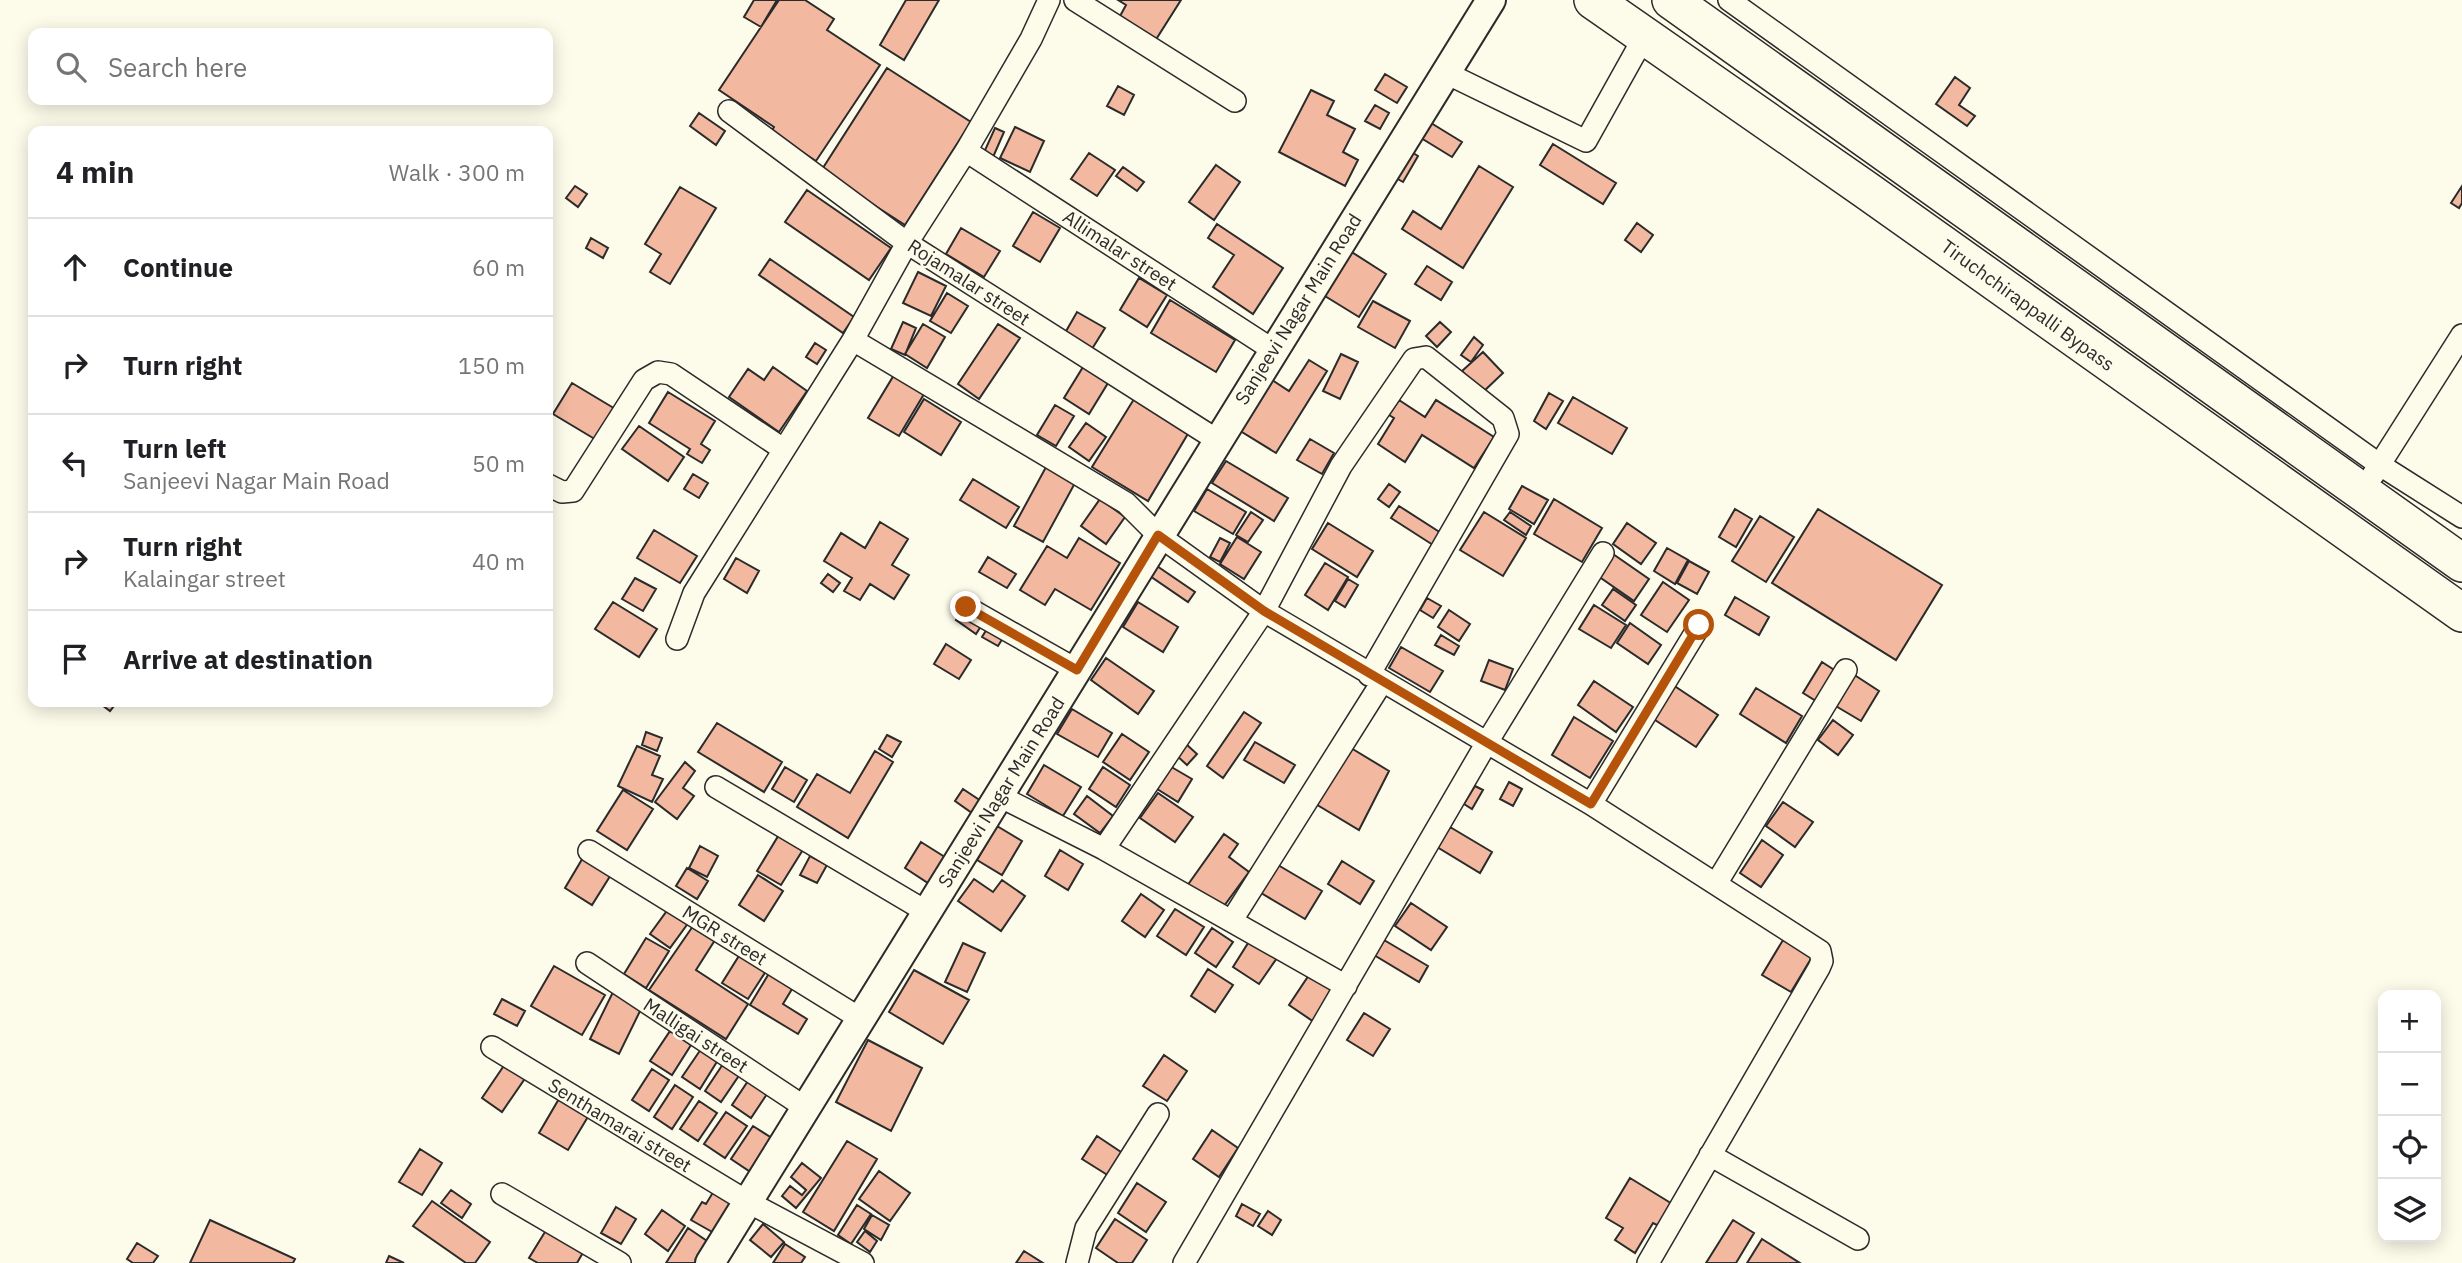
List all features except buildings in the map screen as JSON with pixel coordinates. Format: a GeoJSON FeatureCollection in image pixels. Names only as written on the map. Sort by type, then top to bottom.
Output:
{"type":"FeatureCollection","features":[{"type":"Feature","properties":{"kind":"highway","name":"Tiruchchirappalli Bypass"},"geometry":{"type":"LineString","coordinates":[[1593,0],[1842,173],[2462,613]]}},
{"type":"Feature","properties":{"kind":"highway"},"geometry":{"type":"LineString","coordinates":[[1671,0],[2371,479],[2462,563]]}},
{"type":"Feature","properties":{"kind":"street"},"geometry":{"type":"LineString","coordinates":[[677,639],[694,593],[853,340],[907,243],[966,151],[1031,38],[1049,0]]}},
{"type":"Feature","properties":{"kind":"street"},"geometry":{"type":"LineString","coordinates":[[1074,0],[1235,101]]}},
{"type":"Feature","properties":{"kind":"street","name":"Sanjeevi Nagar Main Road"},"geometry":{"type":"LineString","coordinates":[[710,1263],[1444,72],[1491,0]]}},
{"type":"Feature","properties":{"kind":"street"},"geometry":{"type":"LineString","coordinates":[[1729,0],[2371,479],[2462,517]]}},
{"type":"Feature","properties":{"kind":"street"},"geometry":{"type":"LineString","coordinates":[[1444,72],[1586,141],[1644,37]]}},
{"type":"Feature","properties":{"kind":"street","name":"Rojamalar street"},"geometry":{"type":"LineString","coordinates":[[729,111],[907,243],[1217,440]]}},
{"type":"Feature","properties":{"kind":"street","name":"Allimalar street"},"geometry":{"type":"LineString","coordinates":[[966,151],[1273,350]]}},
{"type":"Feature","properties":{"kind":"street"},"geometry":{"type":"LineString","coordinates":[[2371,479],[2462,335]]}},
{"type":"Feature","properties":{"kind":"street"},"geometry":{"type":"LineString","coordinates":[[853,340],[1126,503],[1158,535],[1264,611],[1375,679],[1591,804],[1817,948],[1823,955],[1819,968],[1648,1263]]}},
{"type":"Feature","properties":{"kind":"street"},"geometry":{"type":"LineString","coordinates":[[1104,849],[1264,611],[1361,434],[1414,359],[1426,357],[1503,418],[1508,433],[1375,679],[1232,920]]}},
{"type":"Feature","properties":{"kind":"street"},"geometry":{"type":"LineString","coordinates":[[553,488],[562,492],[573,491],[644,380],[658,372],[671,374],[783,450]]}},
{"type":"Feature","properties":{"kind":"street"},"geometry":{"type":"LineString","coordinates":[[1184,1263],[1486,744],[1603,553]]}},
{"type":"Feature","properties":{"kind":"street"},"geometry":{"type":"LineString","coordinates":[[966,607],[1077,670]]}},
{"type":"Feature","properties":{"kind":"street"},"geometry":{"type":"LineString","coordinates":[[1591,804],[1699,625]]}},
{"type":"Feature","properties":{"kind":"street"},"geometry":{"type":"LineString","coordinates":[[1716,884],[1846,670]]}},
{"type":"Feature","properties":{"kind":"street"},"geometry":{"type":"LineString","coordinates":[[716,787],[927,912]]}},
{"type":"Feature","properties":{"kind":"street"},"geometry":{"type":"LineString","coordinates":[[999,796],[1104,849],[1346,986]]}},
{"type":"Feature","properties":{"kind":"street","name":"MGR street"},"geometry":{"type":"LineString","coordinates":[[589,851],[861,1018]]}},
{"type":"Feature","properties":{"kind":"street","name":"Malligai street"},"geometry":{"type":"LineString","coordinates":[[587,963],[806,1108]]}},
{"type":"Feature","properties":{"kind":"street","name":"Senthamarai street"},"geometry":{"type":"LineString","coordinates":[[492,1047],[748,1202],[863,1263]]}},
{"type":"Feature","properties":{"kind":"street"},"geometry":{"type":"LineString","coordinates":[[1077,1263],[1086,1228],[1158,1114]]}},
{"type":"Feature","properties":{"kind":"street"},"geometry":{"type":"LineString","coordinates":[[1710,1155],[1858,1239]]}},
{"type":"Feature","properties":{"kind":"street"},"geometry":{"type":"LineString","coordinates":[[502,1194],[620,1263]]}},
{"type":"Feature","properties":{"kind":"route"},"geometry":{"type":"LineString","coordinates":[[966,607],[1077,670],[1158,535],[1264,611],[1591,804],[1699,625]]}}]}
